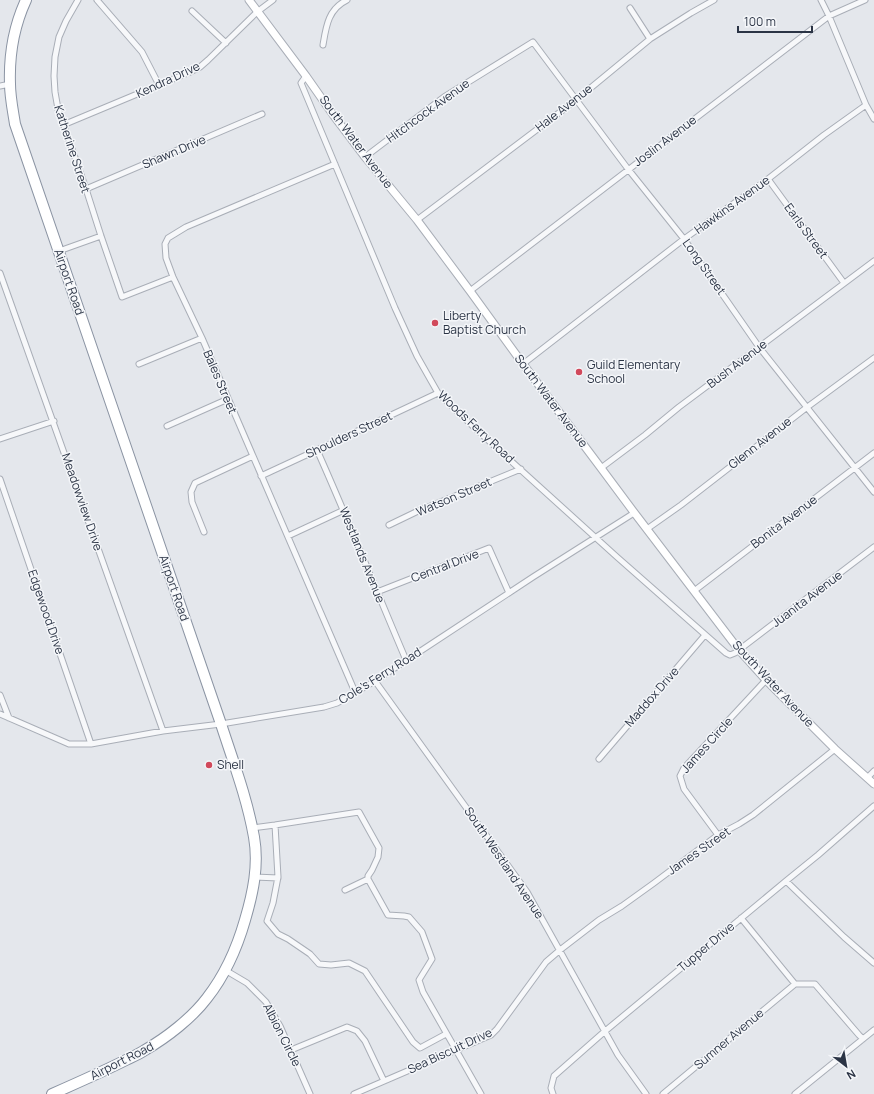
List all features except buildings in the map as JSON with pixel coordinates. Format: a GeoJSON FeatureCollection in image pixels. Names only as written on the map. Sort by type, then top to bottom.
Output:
{"type":"FeatureCollection","features":[{"type":"Feature","properties":{"kind":"highway","name":"Airport Road"},"geometry":{"type":"LineString","coordinates":[[26,0],[14,35],[5,85],[15,124],[221,724],[245,798],[254,837],[256,859],[252,896],[242,932],[225,970],[206,999],[187,1019],[161,1040],[144,1051],[52,1094]]}},
{"type":"Feature","properties":{"kind":"main road","name":"South Water Avenue"},"geometry":{"type":"LineString","coordinates":[[249,0],[334,116],[417,220],[634,513],[739,650],[766,680],[835,749],[874,784]]}},
{"type":"Feature","properties":{"kind":"street","name":"Katherine Street"},"geometry":{"type":"LineString","coordinates":[[78,0],[59,36],[55,57],[55,92],[63,125],[101,236],[122,297],[173,277]]}},
{"type":"Feature","properties":{"kind":"street"},"geometry":{"type":"LineString","coordinates":[[97,0],[142,52],[159,86]]}},
{"type":"Feature","properties":{"kind":"street","name":"Kendra Drive"},"geometry":{"type":"LineString","coordinates":[[63,125],[159,86],[200,67],[257,12],[273,0]]}},
{"type":"Feature","properties":{"kind":"street"},"geometry":{"type":"LineString","coordinates":[[323,45],[327,21],[342,2],[347,0]]}},
{"type":"Feature","properties":{"kind":"street","name":"Hale Avenue"},"geometry":{"type":"LineString","coordinates":[[417,220],[576,100],[650,39],[714,0]]}},
{"type":"Feature","properties":{"kind":"street"},"geometry":{"type":"LineString","coordinates":[[821,0],[866,105],[874,118]]}},
{"type":"Feature","properties":{"kind":"street","name":"Joslin Avenue"},"geometry":{"type":"LineString","coordinates":[[470,291],[829,16],[865,0]]}},
{"type":"Feature","properties":{"kind":"street"},"geometry":{"type":"LineString","coordinates":[[630,8],[650,39]]}},
{"type":"Feature","properties":{"kind":"street"},"geometry":{"type":"LineString","coordinates":[[192,11],[226,43]]}},
{"type":"Feature","properties":{"kind":"street","name":"Long Street"},"geometry":{"type":"LineString","coordinates":[[533,42],[628,169],[684,239],[759,347],[874,492]]}},
{"type":"Feature","properties":{"kind":"street","name":"Hitchcock Avenue"},"geometry":{"type":"LineString","coordinates":[[366,157],[444,97],[533,42]]}},
{"type":"Feature","properties":{"kind":"street","name":"Woods Ferry Road"},"geometry":{"type":"LineString","coordinates":[[306,76],[300,83],[395,308],[417,356],[438,393],[595,537],[726,653],[730,655],[735,654],[739,650]]}},
{"type":"Feature","properties":{"kind":"street","name":"Hawkins Avenue"},"geometry":{"type":"LineString","coordinates":[[523,364],[684,239],[768,180],[824,135],[866,105]]}},
{"type":"Feature","properties":{"kind":"street","name":"Shawn Drive"},"geometry":{"type":"LineString","coordinates":[[86,189],[262,114]]}},
{"type":"Feature","properties":{"kind":"street","name":"Bales Street"},"geometry":{"type":"LineString","coordinates":[[335,164],[186,227],[168,238],[165,244],[166,258],[173,277],[202,338],[355,692]]}},
{"type":"Feature","properties":{"kind":"street","name":"Earls Street"},"geometry":{"type":"LineString","coordinates":[[768,180],[844,283]]}},
{"type":"Feature","properties":{"kind":"street"},"geometry":{"type":"LineString","coordinates":[[59,251],[101,236]]}},
{"type":"Feature","properties":{"kind":"street","name":"Bush Avenue"},"geometry":{"type":"LineString","coordinates":[[601,468],[679,407],[874,261]]}},
{"type":"Feature","properties":{"kind":"street","name":"Meadowview Drive"},"geometry":{"type":"LineString","coordinates":[[0,273],[163,731]]}},
{"type":"Feature","properties":{"kind":"street"},"geometry":{"type":"LineString","coordinates":[[139,364],[202,338]]}},
{"type":"Feature","properties":{"kind":"street","name":"Glenn Avenue"},"geometry":{"type":"LineString","coordinates":[[647,529],[681,505],[806,408],[874,358]]}},
{"type":"Feature","properties":{"kind":"street","name":"Shoulders Street"},"geometry":{"type":"LineString","coordinates":[[261,476],[438,393]]}},
{"type":"Feature","properties":{"kind":"street"},"geometry":{"type":"LineString","coordinates":[[167,426],[228,399]]}},
{"type":"Feature","properties":{"kind":"street"},"geometry":{"type":"LineString","coordinates":[[0,440],[54,422]]}},
{"type":"Feature","properties":{"kind":"street","name":"Westlands Avenue"},"geometry":{"type":"LineString","coordinates":[[317,450],[344,510],[406,660]]}},
{"type":"Feature","properties":{"kind":"street","name":"Bonita Avenue"},"geometry":{"type":"LineString","coordinates":[[694,591],[874,454]]}},
{"type":"Feature","properties":{"kind":"street"},"geometry":{"type":"LineString","coordinates":[[204,532],[192,502],[191,492],[195,483],[253,456]]}},
{"type":"Feature","properties":{"kind":"street","name":"Watson Street"},"geometry":{"type":"LineString","coordinates":[[389,525],[416,512],[521,469]]}},
{"type":"Feature","properties":{"kind":"street","name":"Edgewood Drive"},"geometry":{"type":"LineString","coordinates":[[0,479],[91,744]]}},
{"type":"Feature","properties":{"kind":"street"},"geometry":{"type":"LineString","coordinates":[[288,536],[344,510]]}},
{"type":"Feature","properties":{"kind":"street","name":"Cole's Ferry Road"},"geometry":{"type":"LineString","coordinates":[[0,714],[68,744],[91,744],[163,731],[221,724],[324,707],[337,703],[375,681],[634,513]]}},
{"type":"Feature","properties":{"kind":"street","name":"Juanita Avenue"},"geometry":{"type":"LineString","coordinates":[[739,650],[874,547]]}},
{"type":"Feature","properties":{"kind":"street","name":"Central Drive"},"geometry":{"type":"LineString","coordinates":[[377,592],[489,548],[509,593]]}},
{"type":"Feature","properties":{"kind":"street","name":"Maddox Drive"},"geometry":{"type":"LineString","coordinates":[[599,759],[705,635]]}},
{"type":"Feature","properties":{"kind":"street","name":"James Circle"},"geometry":{"type":"LineString","coordinates":[[718,835],[684,789],[680,776],[684,768],[766,680]]}},
{"type":"Feature","properties":{"kind":"street","name":"South Westland Avenue"},"geometry":{"type":"LineString","coordinates":[[375,681],[534,903],[604,1032],[618,1055],[646,1094]]}},
{"type":"Feature","properties":{"kind":"street"},"geometry":{"type":"LineString","coordinates":[[0,695],[9,718]]}},
{"type":"Feature","properties":{"kind":"street","name":"James Street"},"geometry":{"type":"LineString","coordinates":[[560,950],[599,920],[622,906],[718,835],[752,815],[835,749]]}},
{"type":"Feature","properties":{"kind":"street"},"geometry":{"type":"LineString","coordinates":[[867,778],[874,771]]}},
{"type":"Feature","properties":{"kind":"street","name":"Tupper Drive"},"geometry":{"type":"LineString","coordinates":[[552,1094],[551,1088],[554,1076],[604,1032],[818,855],[874,806]]}},
{"type":"Feature","properties":{"kind":"street"},"geometry":{"type":"LineString","coordinates":[[252,828],[359,812],[379,848],[378,857],[368,876],[368,879],[388,915],[409,917],[422,932],[432,959],[419,980],[422,992],[480,1094]]}},
{"type":"Feature","properties":{"kind":"street"},"geometry":{"type":"LineString","coordinates":[[276,825],[278,878],[273,903],[267,921],[278,934],[310,954],[319,964],[331,965],[349,963],[365,971],[413,1042],[420,1048],[446,1034]]}},
{"type":"Feature","properties":{"kind":"street"},"geometry":{"type":"LineString","coordinates":[[255,877],[278,878]]}},
{"type":"Feature","properties":{"kind":"street"},"geometry":{"type":"LineString","coordinates":[[345,890],[368,879]]}},
{"type":"Feature","properties":{"kind":"street"},"geometry":{"type":"LineString","coordinates":[[786,881],[844,937],[874,963]]}},
{"type":"Feature","properties":{"kind":"street"},"geometry":{"type":"LineString","coordinates":[[741,918],[795,984],[815,984],[864,1039]]}},
{"type":"Feature","properties":{"kind":"street","name":"Sea Biscuit Drive"},"geometry":{"type":"LineString","coordinates":[[354,1094],[491,1034],[497,1029],[546,962],[560,950]]}},
{"type":"Feature","properties":{"kind":"street","name":"Albion Circle"},"geometry":{"type":"LineString","coordinates":[[225,970],[247,983],[266,1002],[280,1026],[310,1094]]}},
{"type":"Feature","properties":{"kind":"street","name":"Sumner Avenue"},"geometry":{"type":"LineString","coordinates":[[663,1094],[795,984]]}},
{"type":"Feature","properties":{"kind":"street"},"geometry":{"type":"LineString","coordinates":[[291,1050],[347,1027],[357,1031],[365,1040],[384,1081]]}},
{"type":"Feature","properties":{"kind":"street"},"geometry":{"type":"LineString","coordinates":[[795,1094],[874,1030]]}},
{"type":"Feature","properties":{"kind":"place","name":"Liberty Baptist Church"},"geometry":{"type":"Point","coordinates":[435,323]}},
{"type":"Feature","properties":{"kind":"place","name":"Guild Elementary School"},"geometry":{"type":"Point","coordinates":[579,372]}},
{"type":"Feature","properties":{"kind":"place","name":"Shell"},"geometry":{"type":"Point","coordinates":[209,765]}}]}
